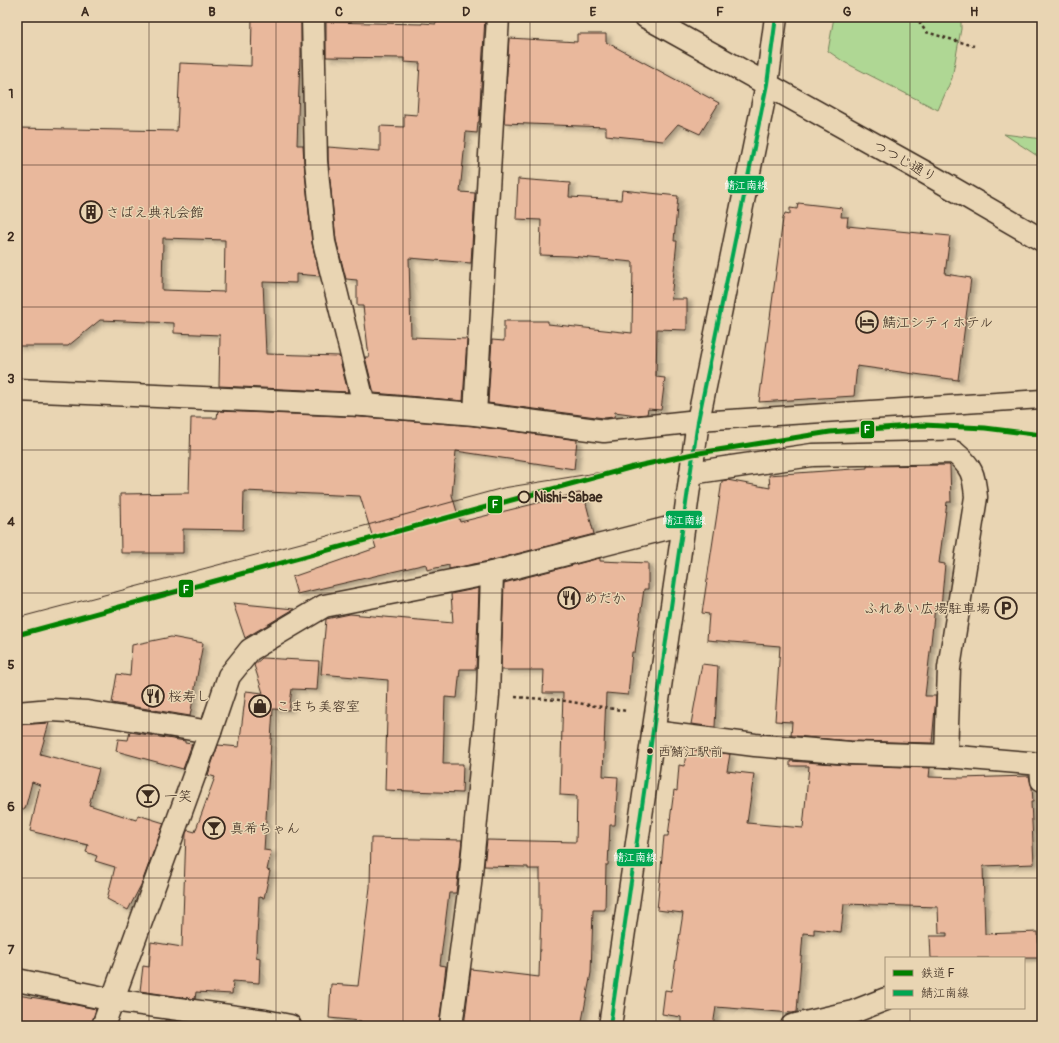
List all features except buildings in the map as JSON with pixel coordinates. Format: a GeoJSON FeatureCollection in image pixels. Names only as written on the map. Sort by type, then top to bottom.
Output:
{"type":"FeatureCollection","features":[{"type":"Feature","properties":{"kind":"main road"},"geometry":{"type":"LineString","coordinates":[[313,17],[316,161],[324,242],[364,405]]}},
{"type":"Feature","properties":{"kind":"main road"},"geometry":{"type":"LineString","coordinates":[[475,414],[498,17]]}},
{"type":"Feature","properties":{"kind":"main road","name":"つつじ通り"},"geometry":{"type":"LineString","coordinates":[[646,17],[926,173],[1042,240]]}},
{"type":"Feature","properties":{"kind":"main road"},"geometry":{"type":"LineString","coordinates":[[610,1026],[698,421],[767,84],[776,17]]}},
{"type":"Feature","properties":{"kind":"main road"},"geometry":{"type":"LineString","coordinates":[[17,390],[364,405],[475,414],[604,431],[698,421]]}},
{"type":"Feature","properties":{"kind":"main road"},"geometry":{"type":"LineString","coordinates":[[691,473],[812,455],[954,452],[966,462],[974,477],[976,496],[949,668],[946,756]]}},
{"type":"Feature","properties":{"kind":"main road"},"geometry":{"type":"LineString","coordinates":[[103,1026],[229,676],[250,650],[324,606],[492,573],[684,524]]}},
{"type":"Feature","properties":{"kind":"main road"},"geometry":{"type":"LineString","coordinates":[[451,1026],[470,884],[488,695],[492,573]]}},
{"type":"Feature","properties":{"kind":"main road"},"geometry":{"type":"LineString","coordinates":[[17,714],[51,710],[87,712],[210,732]]}},
{"type":"Feature","properties":{"kind":"main road"},"geometry":{"type":"LineString","coordinates":[[654,724],[755,745],[850,753],[946,756],[1041,764],[1042,780]]}},
{"type":"Feature","properties":{"kind":"main road"},"geometry":{"type":"LineString","coordinates":[[17,980],[113,1000],[244,1022],[265,1021],[290,1026]]}},
{"type":"Feature","properties":{"kind":"main road"},"geometry":{"type":"LineString","coordinates":[[792,1026],[853,1012],[885,999]]}},
{"type":"Feature","properties":{"kind":"lane"},"geometry":{"type":"LineString","coordinates":[[698,421],[1042,399]]}},
{"type":"Feature","properties":{"kind":"path"},"geometry":{"type":"LineString","coordinates":[[916,17],[926,32],[974,46]]}},
{"type":"Feature","properties":{"kind":"path"},"geometry":{"type":"LineString","coordinates":[[488,695],[559,700],[654,724]]}},
{"type":"Feature","properties":{"kind":"green space"},"geometry":{"type":"Polygon","coordinates":[[[834,17],[961,17],[961,29],[952,78],[938,110],[844,62],[828,51],[834,17]]]}},
{"type":"Feature","properties":{"kind":"green space"},"geometry":{"type":"Polygon","coordinates":[[[1004,134],[1042,139],[1042,159],[1004,134]]]}},
{"type":"Feature","properties":{"kind":"tram line"},"geometry":{"type":"LineString","coordinates":[[17,618],[503,488],[633,467]]}},
{"type":"Feature","properties":{"kind":"rail line","name":"F"},"geometry":{"type":"LineString","coordinates":[[17,635],[633,467],[693,454],[830,432],[923,425],[985,428],[1042,435]]}},
{"type":"Feature","properties":{"kind":"transit line","name":"鯖江南線"},"geometry":{"type":"LineString","coordinates":[[610,1026],[698,421],[767,84],[776,17]]}},
{"type":"Feature","properties":{"kind":"place","name":"さばえ典礼会館"},"geometry":{"type":"Point","coordinates":[91,212]}},
{"type":"Feature","properties":{"kind":"place","name":"鯖江シティホテル"},"geometry":{"type":"Point","coordinates":[867,322]}},
{"type":"Feature","properties":{"kind":"place","name":"Nishi-Sabae"},"geometry":{"type":"Point","coordinates":[524,497]}},
{"type":"Feature","properties":{"kind":"place","name":"めだか"},"geometry":{"type":"Point","coordinates":[569,598]}},
{"type":"Feature","properties":{"kind":"place","name":"ふれあい広場駐車場"},"geometry":{"type":"Point","coordinates":[1006,608]}},
{"type":"Feature","properties":{"kind":"place","name":"桜寿し"},"geometry":{"type":"Point","coordinates":[153,696]}},
{"type":"Feature","properties":{"kind":"place","name":"こまち美容室"},"geometry":{"type":"Point","coordinates":[260,706]}},
{"type":"Feature","properties":{"kind":"place","name":"西鯖江駅前"},"geometry":{"type":"Point","coordinates":[650,751]}},
{"type":"Feature","properties":{"kind":"place","name":"一笑"},"geometry":{"type":"Point","coordinates":[148,796]}},
{"type":"Feature","properties":{"kind":"place","name":"真希ちゃん"},"geometry":{"type":"Point","coordinates":[214,828]}}]}
